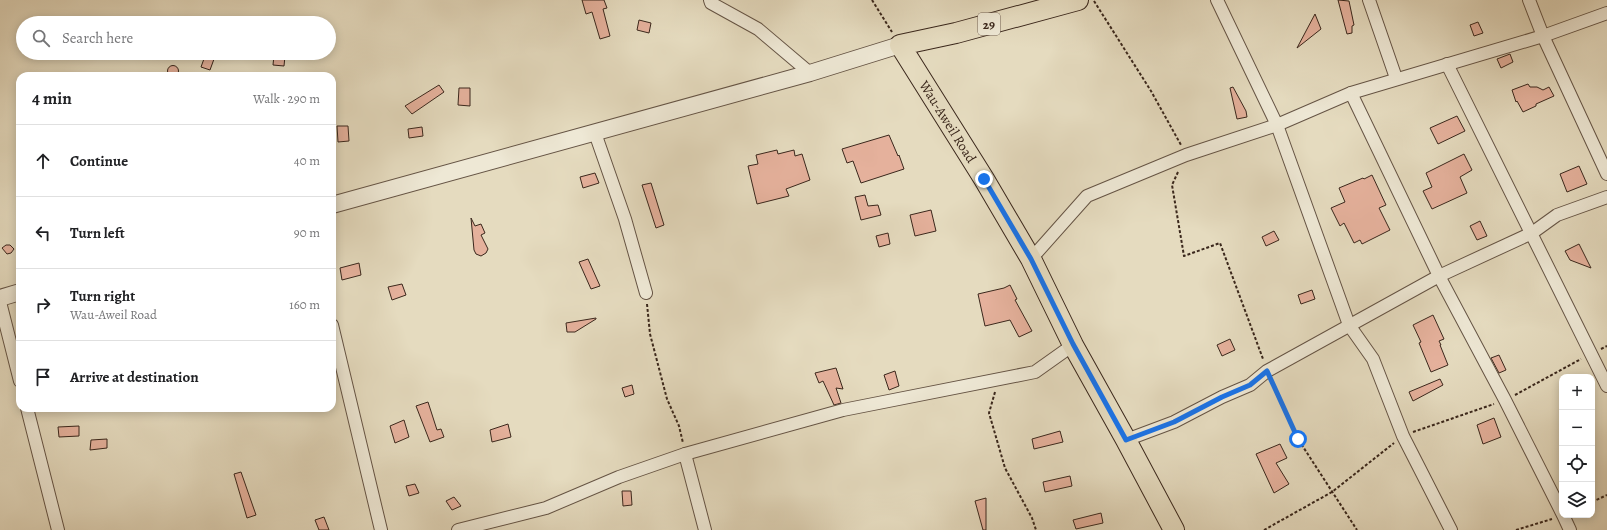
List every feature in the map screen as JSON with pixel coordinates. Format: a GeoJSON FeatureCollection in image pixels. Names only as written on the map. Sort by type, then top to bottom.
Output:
{"type":"FeatureCollection","features":[{"type":"Feature","properties":{"kind":"main road","name":"29"},"geometry":{"type":"LineString","coordinates":[[900,45],[1078,0]]}},
{"type":"Feature","properties":{"kind":"main road","name":"Wau-Aweil Road"},"geometry":{"type":"LineString","coordinates":[[900,45],[984,179],[1031,259],[1073,344],[1174,530]]}},
{"type":"Feature","properties":{"kind":"street"},"geometry":{"type":"LineString","coordinates":[[710,0],[711,3],[758,29],[810,73]]}},
{"type":"Feature","properties":{"kind":"street"},"geometry":{"type":"LineString","coordinates":[[1218,0],[1277,125],[1349,325],[1373,359],[1403,436],[1451,530]]}},
{"type":"Feature","properties":{"kind":"street"},"geometry":{"type":"LineString","coordinates":[[1369,0],[1396,78]]}},
{"type":"Feature","properties":{"kind":"street"},"geometry":{"type":"LineString","coordinates":[[1529,0],[1543,36],[1607,174]]}},
{"type":"Feature","properties":{"kind":"street"},"geometry":{"type":"LineString","coordinates":[[1031,259],[1087,196],[1186,155],[1277,125],[1351,92],[1543,36],[1607,13]]}},
{"type":"Feature","properties":{"kind":"street"},"geometry":{"type":"LineString","coordinates":[[336,204],[810,73],[900,45]]}},
{"type":"Feature","properties":{"kind":"street"},"geometry":{"type":"LineString","coordinates":[[1447,64],[1607,386]]}},
{"type":"Feature","properties":{"kind":"street"},"geometry":{"type":"LineString","coordinates":[[1351,92],[1439,276],[1559,506]]}},
{"type":"Feature","properties":{"kind":"street"},"geometry":{"type":"LineString","coordinates":[[595,132],[625,219],[646,293]]}},
{"type":"Feature","properties":{"kind":"street"},"geometry":{"type":"LineString","coordinates":[[1126,440],[1174,422],[1222,397],[1250,385],[1267,371],[1439,276],[1532,233],[1557,215],[1607,197]]}},
{"type":"Feature","properties":{"kind":"street"},"geometry":{"type":"LineString","coordinates":[[0,298],[16,293]]}},
{"type":"Feature","properties":{"kind":"street"},"geometry":{"type":"LineString","coordinates":[[0,302],[16,365]]}},
{"type":"Feature","properties":{"kind":"street"},"geometry":{"type":"LineString","coordinates":[[336,342],[381,530]]}},
{"type":"Feature","properties":{"kind":"street"},"geometry":{"type":"LineString","coordinates":[[458,530],[546,508],[619,477],[685,454],[843,410],[1035,372],[1073,344]]}},
{"type":"Feature","properties":{"kind":"street"},"geometry":{"type":"LineString","coordinates":[[28,412],[58,530]]}},
{"type":"Feature","properties":{"kind":"street"},"geometry":{"type":"LineString","coordinates":[[685,454],[705,530]]}},
{"type":"Feature","properties":{"kind":"street"},"geometry":{"type":"LineString","coordinates":[[1565,518],[1570,530]]}},
{"type":"Feature","properties":{"kind":"path"},"geometry":{"type":"LineString","coordinates":[[872,0],[900,45]]}},
{"type":"Feature","properties":{"kind":"path"},"geometry":{"type":"LineString","coordinates":[[1094,0],[1151,91],[1186,155],[1172,184],[1184,256],[1220,243],[1267,371],[1298,439],[1356,530]]}},
{"type":"Feature","properties":{"kind":"path"},"geometry":{"type":"LineString","coordinates":[[646,293],[650,334],[667,399],[679,426],[685,454]]}},
{"type":"Feature","properties":{"kind":"path"},"geometry":{"type":"LineString","coordinates":[[1264,530],[1332,492],[1403,436],[1505,400],[1607,346]]}},
{"type":"Feature","properties":{"kind":"path"},"geometry":{"type":"LineString","coordinates":[[1003,378],[994,394],[989,413],[1005,468],[1032,518],[1036,530]]}},
{"type":"Feature","properties":{"kind":"path"},"geometry":{"type":"LineString","coordinates":[[1595,501],[1607,495]]}},
{"type":"Feature","properties":{"kind":"path"},"geometry":{"type":"LineString","coordinates":[[1516,530],[1559,515]]}},
{"type":"Feature","properties":{"kind":"building"},"geometry":{"type":"Polygon","coordinates":[[[582,0],[604,0],[607,8],[603,9],[610,36],[600,39],[592,12],[586,14],[582,0]]]}},
{"type":"Feature","properties":{"kind":"building"},"geometry":{"type":"Polygon","coordinates":[[[1338,0],[1349,1],[1354,25],[1352,26],[1352,33],[1347,34],[1338,0]]]}},
{"type":"Feature","properties":{"kind":"building"},"geometry":{"type":"Polygon","coordinates":[[[1315,14],[1321,29],[1297,48],[1315,14]]]}},
{"type":"Feature","properties":{"kind":"building"},"geometry":{"type":"Polygon","coordinates":[[[639,20],[651,23],[649,33],[637,30],[639,20]]]}},
{"type":"Feature","properties":{"kind":"building"},"geometry":{"type":"Polygon","coordinates":[[[1478,22],[1483,33],[1474,36],[1470,25],[1478,22]]]}},
{"type":"Feature","properties":{"kind":"building"},"geometry":{"type":"Polygon","coordinates":[[[1510,54],[1513,62],[1501,68],[1497,59],[1510,54]]]}},
{"type":"Feature","properties":{"kind":"building"},"geometry":{"type":"Polygon","coordinates":[[[204,60],[214,60],[210,70],[201,67],[204,60]]]}},
{"type":"Feature","properties":{"kind":"building"},"geometry":{"type":"Polygon","coordinates":[[[274,60],[285,60],[284,66],[273,65],[274,60]]]}},
{"type":"Feature","properties":{"kind":"building"},"geometry":{"type":"Polygon","coordinates":[[[171,66],[175,66],[178,69],[178,72],[168,72],[169,67],[171,66]]]}},
{"type":"Feature","properties":{"kind":"building"},"geometry":{"type":"Polygon","coordinates":[[[1528,84],[1530,87],[1537,87],[1543,90],[1549,87],[1554,96],[1523,112],[1517,101],[1516,102],[1512,90],[1528,84]]]}},
{"type":"Feature","properties":{"kind":"building"},"geometry":{"type":"Polygon","coordinates":[[[439,85],[444,92],[412,114],[405,106],[439,85]]]}},
{"type":"Feature","properties":{"kind":"building"},"geometry":{"type":"Polygon","coordinates":[[[1233,87],[1246,111],[1247,117],[1237,119],[1230,88],[1233,87]]]}},
{"type":"Feature","properties":{"kind":"building"},"geometry":{"type":"Polygon","coordinates":[[[459,88],[470,88],[470,106],[458,105],[459,88]]]}},
{"type":"Feature","properties":{"kind":"building"},"geometry":{"type":"Polygon","coordinates":[[[1457,116],[1465,131],[1438,144],[1430,128],[1457,116]]]}},
{"type":"Feature","properties":{"kind":"building"},"geometry":{"type":"Polygon","coordinates":[[[337,126],[348,126],[349,141],[338,142],[337,126]]]}},
{"type":"Feature","properties":{"kind":"building"},"geometry":{"type":"Polygon","coordinates":[[[422,127],[423,136],[409,138],[408,129],[422,127]]]}},
{"type":"Feature","properties":{"kind":"building"},"geometry":{"type":"Polygon","coordinates":[[[889,135],[904,169],[861,183],[853,161],[847,163],[842,149],[889,135]]]}},
{"type":"Feature","properties":{"kind":"building"},"geometry":{"type":"Polygon","coordinates":[[[777,150],[778,154],[794,150],[795,156],[802,154],[810,180],[786,189],[789,196],[757,204],[748,166],[758,164],[756,155],[777,150]]]}},
{"type":"Feature","properties":{"kind":"building"},"geometry":{"type":"Polygon","coordinates":[[[1464,154],[1472,170],[1460,177],[1467,193],[1432,209],[1423,191],[1432,187],[1426,173],[1464,154]]]}},
{"type":"Feature","properties":{"kind":"building"},"geometry":{"type":"Polygon","coordinates":[[[1579,166],[1587,184],[1567,192],[1560,174],[1579,166]]]}},
{"type":"Feature","properties":{"kind":"building"},"geometry":{"type":"Polygon","coordinates":[[[595,173],[599,183],[583,188],[580,177],[595,173]]]}},
{"type":"Feature","properties":{"kind":"building"},"geometry":{"type":"Polygon","coordinates":[[[1372,175],[1386,205],[1379,208],[1390,230],[1362,244],[1360,240],[1354,243],[1344,223],[1340,226],[1331,208],[1345,202],[1339,188],[1372,175]]]}},
{"type":"Feature","properties":{"kind":"building"},"geometry":{"type":"Polygon","coordinates":[[[651,183],[664,225],[656,228],[642,185],[651,183]]]}},
{"type":"Feature","properties":{"kind":"building"},"geometry":{"type":"Polygon","coordinates":[[[865,195],[868,206],[878,205],[881,215],[861,220],[855,197],[865,195]]]}},
{"type":"Feature","properties":{"kind":"building"},"geometry":{"type":"Polygon","coordinates":[[[931,210],[936,231],[915,236],[910,215],[931,210]]]}},
{"type":"Feature","properties":{"kind":"building"},"geometry":{"type":"Polygon","coordinates":[[[471,218],[475,226],[481,224],[485,233],[481,235],[488,249],[486,253],[481,256],[476,254],[474,250],[471,218]]]}},
{"type":"Feature","properties":{"kind":"building"},"geometry":{"type":"Polygon","coordinates":[[[1480,221],[1487,236],[1477,240],[1470,226],[1480,221]]]}},
{"type":"Feature","properties":{"kind":"building"},"geometry":{"type":"Polygon","coordinates":[[[1274,231],[1279,240],[1266,246],[1262,237],[1274,231]]]}},
{"type":"Feature","properties":{"kind":"building"},"geometry":{"type":"Polygon","coordinates":[[[888,233],[890,244],[879,247],[876,236],[888,233]]]}},
{"type":"Feature","properties":{"kind":"building"},"geometry":{"type":"Polygon","coordinates":[[[1579,244],[1591,268],[1570,260],[1565,251],[1579,244]]]}},
{"type":"Feature","properties":{"kind":"building"},"geometry":{"type":"Polygon","coordinates":[[[6,245],[10,245],[14,249],[11,253],[7,254],[2,248],[6,245]]]}},
{"type":"Feature","properties":{"kind":"building"},"geometry":{"type":"Polygon","coordinates":[[[588,259],[600,286],[591,289],[579,262],[588,259]]]}},
{"type":"Feature","properties":{"kind":"building"},"geometry":{"type":"Polygon","coordinates":[[[359,263],[361,275],[342,280],[340,268],[359,263]]]}},
{"type":"Feature","properties":{"kind":"building"},"geometry":{"type":"Polygon","coordinates":[[[402,284],[406,295],[392,300],[388,287],[402,284]]]}},
{"type":"Feature","properties":{"kind":"building"},"geometry":{"type":"Polygon","coordinates":[[[1010,285],[1017,299],[1015,300],[1032,331],[1019,337],[1010,320],[985,326],[978,294],[1004,288],[1010,285]]]}},
{"type":"Feature","properties":{"kind":"building"},"geometry":{"type":"Polygon","coordinates":[[[1312,290],[1315,299],[1301,304],[1298,295],[1312,290]]]}},
{"type":"Feature","properties":{"kind":"building"},"geometry":{"type":"Polygon","coordinates":[[[1433,315],[1444,339],[1439,341],[1448,365],[1431,372],[1419,343],[1421,342],[1413,325],[1433,315]]]}},
{"type":"Feature","properties":{"kind":"building"},"geometry":{"type":"Polygon","coordinates":[[[596,318],[575,332],[567,332],[566,323],[596,318]]]}},
{"type":"Feature","properties":{"kind":"building"},"geometry":{"type":"Polygon","coordinates":[[[1230,339],[1235,350],[1222,356],[1217,345],[1230,339]]]}},
{"type":"Feature","properties":{"kind":"building"},"geometry":{"type":"Polygon","coordinates":[[[1499,355],[1506,370],[1499,373],[1491,358],[1499,355]]]}},
{"type":"Feature","properties":{"kind":"building"},"geometry":{"type":"Polygon","coordinates":[[[836,368],[843,389],[836,388],[841,403],[834,405],[823,381],[819,383],[815,373],[836,368]]]}},
{"type":"Feature","properties":{"kind":"building"},"geometry":{"type":"Polygon","coordinates":[[[895,371],[899,386],[889,390],[884,375],[895,371]]]}},
{"type":"Feature","properties":{"kind":"building"},"geometry":{"type":"Polygon","coordinates":[[[1440,379],[1443,385],[1413,401],[1409,392],[1440,379]]]}},
{"type":"Feature","properties":{"kind":"building"},"geometry":{"type":"Polygon","coordinates":[[[632,385],[634,394],[625,397],[622,388],[632,385]]]}},
{"type":"Feature","properties":{"kind":"building"},"geometry":{"type":"Polygon","coordinates":[[[428,402],[437,430],[441,429],[444,437],[430,442],[416,406],[428,402]]]}},
{"type":"Feature","properties":{"kind":"building"},"geometry":{"type":"Polygon","coordinates":[[[1494,418],[1501,437],[1483,444],[1477,425],[1494,418]]]}},
{"type":"Feature","properties":{"kind":"building"},"geometry":{"type":"Polygon","coordinates":[[[404,420],[409,437],[395,443],[390,426],[404,420]]]}},
{"type":"Feature","properties":{"kind":"building"},"geometry":{"type":"Polygon","coordinates":[[[508,424],[511,437],[492,442],[490,430],[508,424]]]}},
{"type":"Feature","properties":{"kind":"building"},"geometry":{"type":"Polygon","coordinates":[[[79,426],[79,436],[59,437],[58,427],[79,426]]]}},
{"type":"Feature","properties":{"kind":"building"},"geometry":{"type":"Polygon","coordinates":[[[1060,431],[1063,442],[1034,449],[1032,439],[1060,431]]]}},
{"type":"Feature","properties":{"kind":"building"},"geometry":{"type":"Polygon","coordinates":[[[107,439],[107,448],[90,450],[91,440],[107,439]]]}},
{"type":"Feature","properties":{"kind":"building"},"geometry":{"type":"Polygon","coordinates":[[[1280,444],[1287,458],[1276,463],[1289,484],[1274,493],[1256,454],[1280,444]]]}},
{"type":"Feature","properties":{"kind":"building"},"geometry":{"type":"Polygon","coordinates":[[[241,472],[256,515],[247,518],[234,474],[241,472]]]}},
{"type":"Feature","properties":{"kind":"building"},"geometry":{"type":"Polygon","coordinates":[[[1070,476],[1072,486],[1045,492],[1043,482],[1070,476]]]}},
{"type":"Feature","properties":{"kind":"building"},"geometry":{"type":"Polygon","coordinates":[[[415,484],[419,493],[409,496],[406,486],[415,484]]]}},
{"type":"Feature","properties":{"kind":"building"},"geometry":{"type":"Polygon","coordinates":[[[622,491],[631,491],[632,505],[623,506],[622,491]]]}},
{"type":"Feature","properties":{"kind":"building"},"geometry":{"type":"Polygon","coordinates":[[[454,497],[461,506],[452,510],[446,501],[454,497]]]}},
{"type":"Feature","properties":{"kind":"building"},"geometry":{"type":"Polygon","coordinates":[[[986,498],[986,530],[983,530],[975,501],[986,498]]]}},
{"type":"Feature","properties":{"kind":"building"},"geometry":{"type":"Polygon","coordinates":[[[1101,513],[1103,523],[1076,529],[1073,520],[1101,513]]]}},
{"type":"Feature","properties":{"kind":"building"},"geometry":{"type":"Polygon","coordinates":[[[324,517],[329,530],[319,530],[315,520],[324,517]]]}},
{"type":"Feature","properties":{"kind":"route"},"geometry":{"type":"LineString","coordinates":[[984,179],[1031,259],[1073,344],[1126,440],[1174,422],[1222,397],[1250,385],[1267,371],[1298,439]]}}]}
